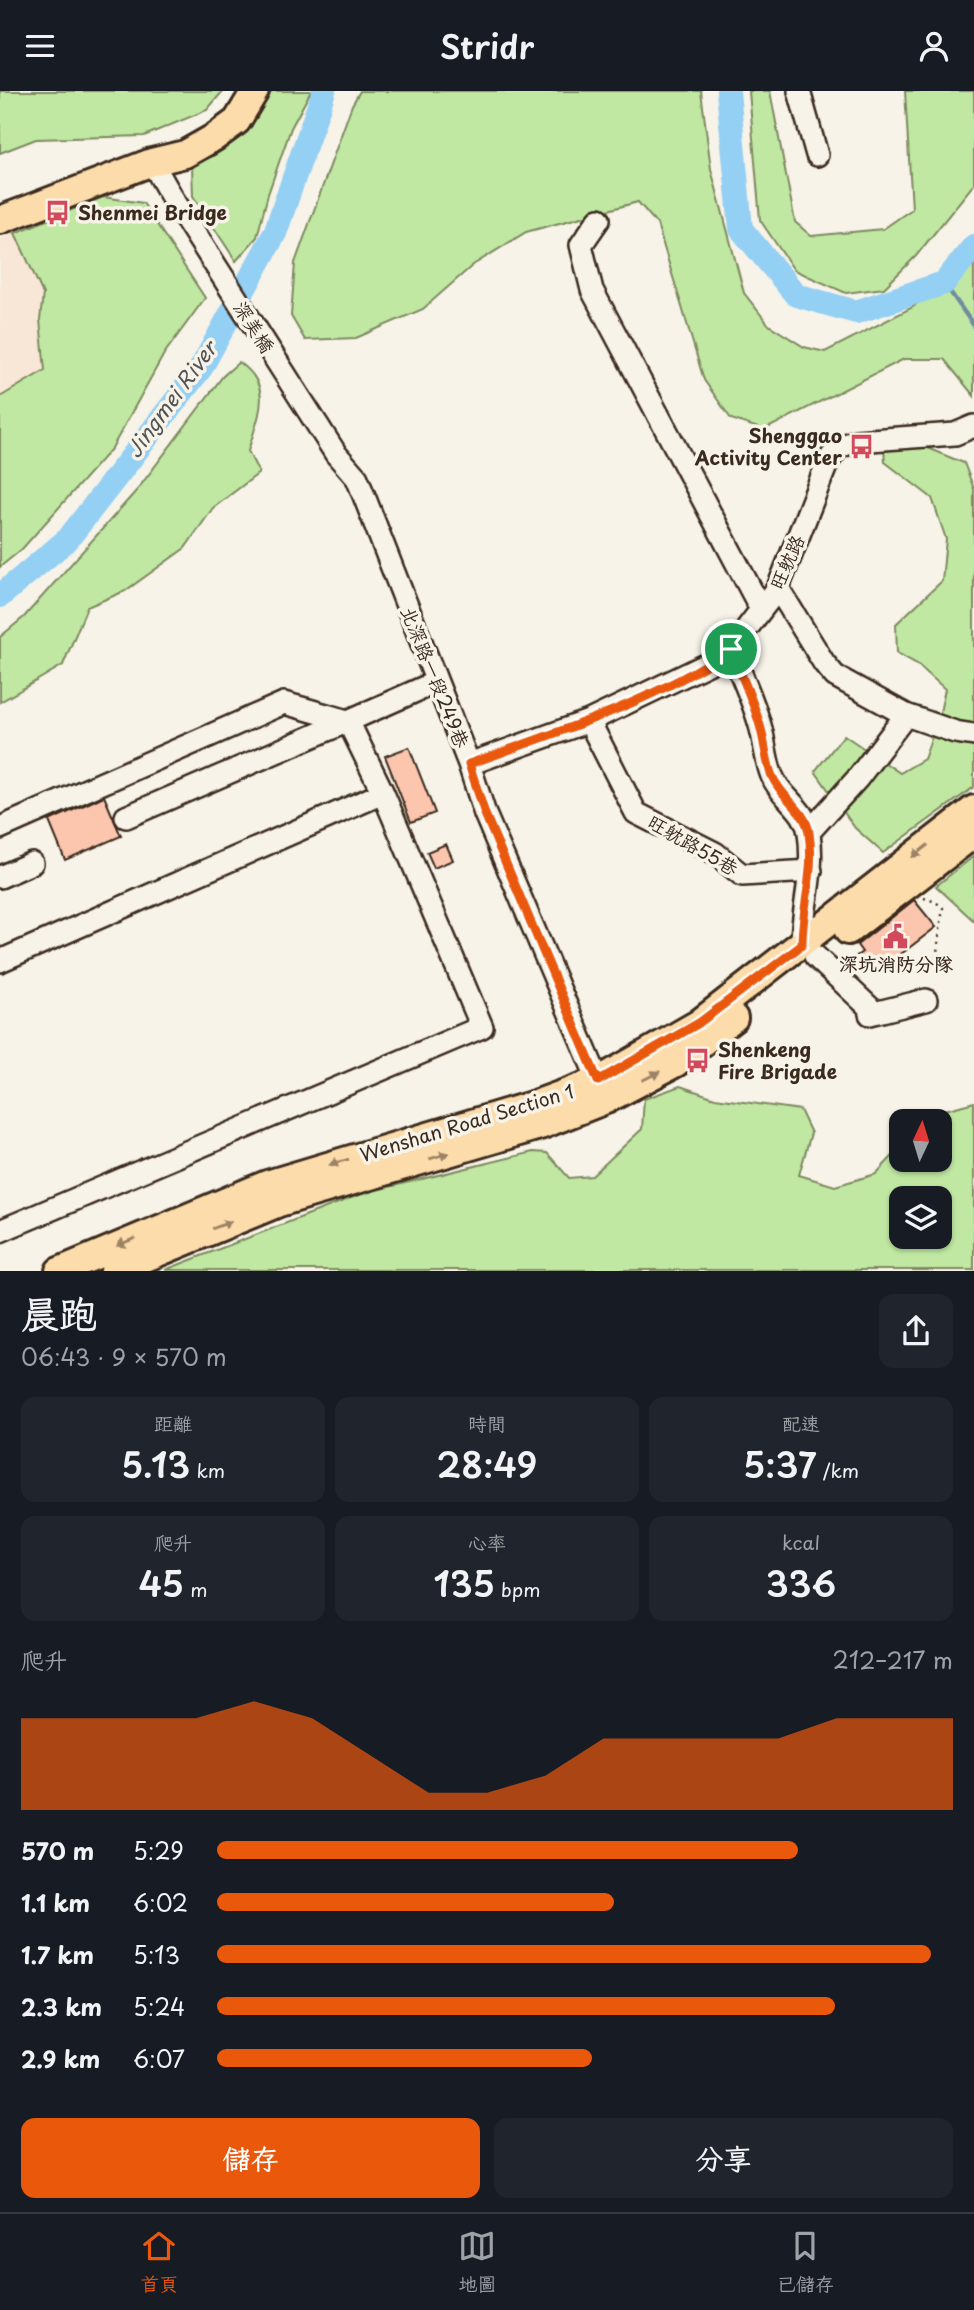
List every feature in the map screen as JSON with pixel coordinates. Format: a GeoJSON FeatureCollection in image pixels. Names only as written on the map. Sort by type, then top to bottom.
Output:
{"type":"FeatureCollection","features":[{"type":"Feature","properties":{"kind":"main road"},"geometry":{"type":"LineString","coordinates":[[0,220],[152,162],[185,153],[237,121],[255,91]]}},
{"type":"Feature","properties":{"kind":"main road","name":"Wenshan Road Section 1"},"geometry":{"type":"LineString","coordinates":[[59,1271],[267,1184],[535,1104],[602,1090],[676,1063],[974,809]]}},
{"type":"Feature","properties":{"kind":"main road","name":"Wenshan Road Section 1"},"geometry":{"type":"LineString","coordinates":[[809,950],[905,888],[974,834]]}},
{"type":"Feature","properties":{"kind":"main road","name":"Wenshan Road Section 1"},"geometry":{"type":"LineString","coordinates":[[114,1271],[279,1203],[543,1125],[602,1090]]}},
{"type":"Feature","properties":{"kind":"street"},"geometry":{"type":"LineString","coordinates":[[799,91],[817,155]]}},
{"type":"Feature","properties":{"kind":"street","name":"深美橋"},"geometry":{"type":"LineString","coordinates":[[152,162],[336,454]]}},
{"type":"Feature","properties":{"kind":"street"},"geometry":{"type":"LineString","coordinates":[[599,219],[581,245],[592,290],[761,610]]}},
{"type":"Feature","properties":{"kind":"street","name":"旺躭路"},"geometry":{"type":"LineString","coordinates":[[469,764],[589,721],[708,664],[731,649],[750,628],[778,588],[828,461],[839,447],[856,441],[888,437],[955,434],[974,426]]}},
{"type":"Feature","properties":{"kind":"street","name":"北深路一段249巷"},"geometry":{"type":"LineString","coordinates":[[336,454],[357,478],[469,764],[485,814],[602,1090]]}},
{"type":"Feature","properties":{"kind":"street"},"geometry":{"type":"LineString","coordinates":[[778,588],[824,663],[835,676],[905,715],[955,732],[974,735]]}},
{"type":"Feature","properties":{"kind":"street"},"geometry":{"type":"LineString","coordinates":[[731,649],[761,726],[772,776],[790,803],[804,816],[809,832],[809,900],[802,922],[809,950],[869,1007],[870,1014],[926,1000]]}},
{"type":"Feature","properties":{"kind":"street"},"geometry":{"type":"LineString","coordinates":[[126,817],[436,682]]}},
{"type":"Feature","properties":{"kind":"street"},"geometry":{"type":"LineString","coordinates":[[0,828],[284,703],[348,721],[383,793],[482,1027],[0,1231]]}},
{"type":"Feature","properties":{"kind":"street"},"geometry":{"type":"LineString","coordinates":[[809,832],[857,779],[905,715]]}},
{"type":"Feature","properties":{"kind":"street","name":"旺躭路55巷"},"geometry":{"type":"LineString","coordinates":[[589,721],[636,813],[715,853],[742,875],[811,871]]}},
{"type":"Feature","properties":{"kind":"street"},"geometry":{"type":"LineString","coordinates":[[0,961],[383,793]]}},
{"type":"Feature","properties":{"kind":"street"},"geometry":{"type":"LineString","coordinates":[[0,877],[32,863]]}},
{"type":"Feature","properties":{"kind":"path"},"geometry":{"type":"LineString","coordinates":[[905,888],[943,908],[936,959]]}},
{"type":"Feature","properties":{"kind":"shaded area"},"geometry":{"type":"Polygon","coordinates":[[[15,233],[43,294],[40,320],[45,370],[0,397],[0,238],[15,233]]]}},
{"type":"Feature","properties":{"kind":"green space"},"geometry":{"type":"Polygon","coordinates":[[[0,91],[223,91],[207,110],[144,136],[36,139],[0,153],[0,91]]]}},
{"type":"Feature","properties":{"kind":"green space"},"geometry":{"type":"Polygon","coordinates":[[[272,91],[311,91],[291,128],[268,194],[257,237],[236,261],[193,196],[192,166],[217,154],[245,133],[272,91]]]}},
{"type":"Feature","properties":{"kind":"green space"},"geometry":{"type":"Polygon","coordinates":[[[360,91],[701,91],[711,169],[744,293],[769,325],[804,347],[825,352],[913,307],[974,257],[974,396],[944,359],[904,359],[764,430],[731,419],[704,380],[657,224],[638,202],[526,232],[473,265],[423,309],[356,338],[305,340],[291,316],[295,263],[352,105],[360,91]]]}},
{"type":"Feature","properties":{"kind":"green space"},"geometry":{"type":"Polygon","coordinates":[[[749,91],[770,91],[795,222],[811,236],[883,229],[912,209],[905,91],[974,91],[974,184],[916,256],[884,288],[846,293],[794,270],[760,220],[749,91]]]}},
{"type":"Feature","properties":{"kind":"green space"},"geometry":{"type":"Polygon","coordinates":[[[103,197],[143,203],[205,298],[164,354],[112,448],[22,549],[0,567],[0,397],[45,370],[40,320],[43,294],[15,233],[103,197]]]}},
{"type":"Feature","properties":{"kind":"green space"},"geometry":{"type":"Polygon","coordinates":[[[239,362],[257,382],[260,392],[259,414],[248,451],[259,473],[213,508],[185,548],[125,591],[87,607],[63,665],[0,702],[0,637],[24,617],[137,490],[223,376],[239,362]]]}},
{"type":"Feature","properties":{"kind":"green space"},"geometry":{"type":"Polygon","coordinates":[[[922,446],[964,463],[974,489],[974,787],[883,853],[855,828],[815,771],[844,735],[900,773],[924,759],[939,717],[945,689],[917,664],[897,653],[896,624],[942,581],[946,539],[932,498],[885,462],[884,448],[922,446]]]}},
{"type":"Feature","properties":{"kind":"green space"},"geometry":{"type":"Polygon","coordinates":[[[974,856],[974,921],[936,886],[974,856]]]}},
{"type":"Feature","properties":{"kind":"green space"},"geometry":{"type":"Polygon","coordinates":[[[680,1086],[715,1098],[800,1110],[811,1133],[799,1175],[835,1186],[876,1174],[889,1160],[889,1173],[952,1173],[952,1109],[949,1109],[974,1102],[974,1270],[165,1270],[364,1193],[533,1152],[547,1153],[569,1178],[592,1176],[642,1129],[644,1099],[680,1086]]]}},
{"type":"Feature","properties":{"kind":"building"},"geometry":{"type":"Polygon","coordinates":[[[409,747],[435,813],[411,822],[385,756],[409,747]]]}},
{"type":"Feature","properties":{"kind":"building"},"geometry":{"type":"Polygon","coordinates":[[[104,796],[121,836],[65,860],[49,821],[104,796]]]}},
{"type":"Feature","properties":{"kind":"building"},"geometry":{"type":"Polygon","coordinates":[[[446,844],[453,860],[434,868],[427,852],[446,844]]]}},
{"type":"Feature","properties":{"kind":"building","name":"深坑消防分隊"},"geometry":{"type":"Polygon","coordinates":[[[914,900],[936,927],[879,971],[873,963],[859,973],[850,961],[862,952],[857,945],[914,900]]]}},
{"type":"Feature","properties":{"kind":"waterway","name":"Jingmei River"},"geometry":{"type":"LineString","coordinates":[[0,596],[68,539],[201,368],[275,233],[324,91]]}},
{"type":"Feature","properties":{"kind":"waterway","name":"Jingmei River"},"geometry":{"type":"LineString","coordinates":[[728,91],[741,229],[796,295],[856,312],[944,283],[974,246]]}},
{"type":"Feature","properties":{"kind":"waterway"},"geometry":{"type":"LineString","coordinates":[[944,283],[974,326]]}},
{"type":"Feature","properties":{"kind":"place","name":"Shenmei Bridge"},"geometry":{"type":"Point","coordinates":[58,213]}},
{"type":"Feature","properties":{"kind":"place","name":"Shenggao Activity Center"},"geometry":{"type":"Point","coordinates":[862,447]}},
{"type":"Feature","properties":{"kind":"place","name":"深坑消防分隊"},"geometry":{"type":"Point","coordinates":[896,936]}},
{"type":"Feature","properties":{"kind":"place","name":"Shenkeng Fire Brigade"},"geometry":{"type":"Point","coordinates":[698,1061]}},
{"type":"Feature","properties":{"kind":"route"},"geometry":{"type":"LineString","coordinates":[[731,649],[761,726],[772,776],[790,803],[804,816],[809,832],[811,871],[809,900],[802,922],[802,945],[699,1023],[598,1081],[485,814],[469,764],[589,721],[708,664],[731,649]]}}]}
